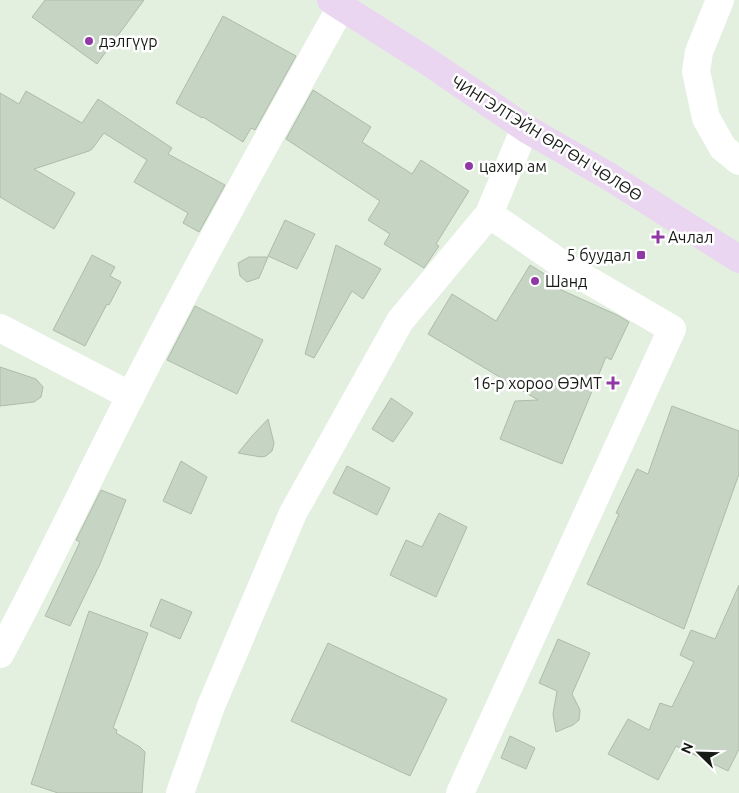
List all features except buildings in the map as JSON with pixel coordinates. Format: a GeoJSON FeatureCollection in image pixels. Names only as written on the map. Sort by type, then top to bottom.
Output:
{"type":"FeatureCollection","features":[{"type":"Feature","properties":{"kind":"main road","name":"ЧИНГЭЛТЭЙН ӨРГӨН ЧӨЛӨӨ"},"geometry":{"type":"LineString","coordinates":[[336,3],[430,63],[525,128],[610,178],[739,259]]}},
{"type":"Feature","properties":{"kind":"street"},"geometry":{"type":"LineString","coordinates":[[720,0],[699,52],[696,71],[706,118],[724,148],[739,161]]}},
{"type":"Feature","properties":{"kind":"street"},"geometry":{"type":"LineString","coordinates":[[0,654],[30,598],[130,396],[336,3]]}},
{"type":"Feature","properties":{"kind":"street"},"geometry":{"type":"LineString","coordinates":[[180,793],[211,706],[294,513],[400,321],[488,214],[525,128]]}},
{"type":"Feature","properties":{"kind":"street"},"geometry":{"type":"LineString","coordinates":[[460,793],[672,329],[566,267],[488,214]]}},
{"type":"Feature","properties":{"kind":"street"},"geometry":{"type":"LineString","coordinates":[[0,328],[130,396]]}},
{"type":"Feature","properties":{"kind":"place","name":"дэлгүүр"},"geometry":{"type":"Point","coordinates":[89,41]}},
{"type":"Feature","properties":{"kind":"place","name":"цахир ам"},"geometry":{"type":"Point","coordinates":[469,166]}},
{"type":"Feature","properties":{"kind":"place","name":"Ачлал"},"geometry":{"type":"Point","coordinates":[658,237]}},
{"type":"Feature","properties":{"kind":"place","name":"5 буудал"},"geometry":{"type":"Point","coordinates":[641,255]}},
{"type":"Feature","properties":{"kind":"place","name":"Шанд"},"geometry":{"type":"Point","coordinates":[535,281]}},
{"type":"Feature","properties":{"kind":"place","name":"16-р хороо ӨЭМТ"},"geometry":{"type":"Point","coordinates":[613,383]}}]}
